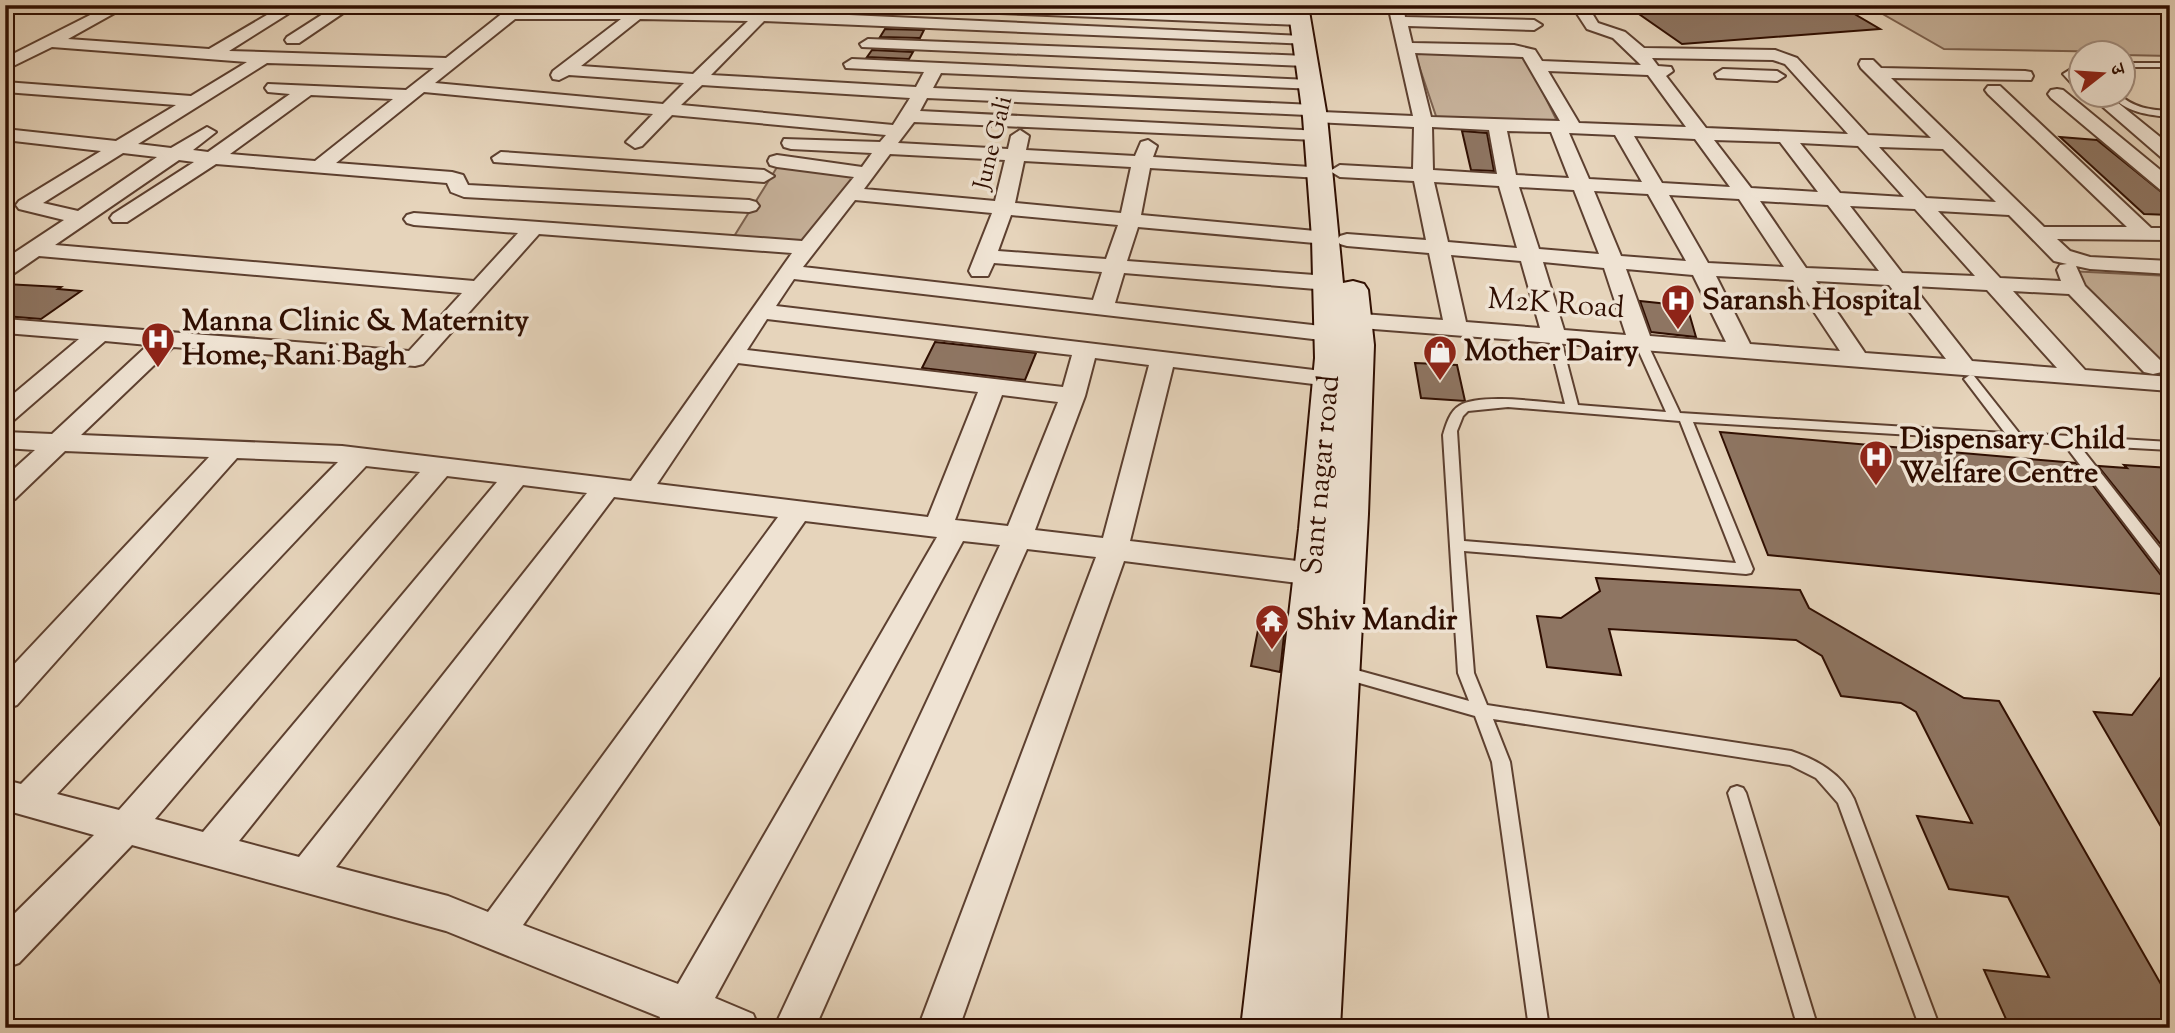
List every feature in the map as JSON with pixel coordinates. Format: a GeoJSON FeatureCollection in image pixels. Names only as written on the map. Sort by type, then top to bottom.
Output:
{"type":"FeatureCollection","features":[{"type":"Feature","properties":{"kind":"street"},"geometry":{"type":"LineString","coordinates":[[5,65],[122,5]]}},
{"type":"Feature","properties":{"kind":"street"},"geometry":{"type":"LineString","coordinates":[[212,54],[295,5]]}},
{"type":"Feature","properties":{"kind":"street"},"geometry":{"type":"LineString","coordinates":[[293,40],[348,5]]}},
{"type":"Feature","properties":{"kind":"street"},"geometry":{"type":"LineString","coordinates":[[895,5],[852,64],[1037,72],[1310,64]]}},
{"type":"Feature","properties":{"kind":"street"},"geometry":{"type":"LineString","coordinates":[[1205,5],[1310,64],[1423,122],[1948,144]]}},
{"type":"Feature","properties":{"kind":"street"},"geometry":{"type":"LineString","coordinates":[[950,6],[1062,8],[1310,64]]}},
{"type":"Feature","properties":{"kind":"street"},"geometry":{"type":"LineString","coordinates":[[1580,6],[1592,26],[1619,35],[1640,53],[1748,195],[1858,360]]}},
{"type":"Feature","properties":{"kind":"street","name":"June Gali"},"geometry":{"type":"LineString","coordinates":[[971,293],[1003,210],[1014,154],[1026,121],[1037,72],[1049,50],[1062,8]]}},
{"type":"Feature","properties":{"kind":"street"},"geometry":{"type":"LineString","coordinates":[[319,167],[518,10],[761,16],[1054,31],[1310,64]]}},
{"type":"Feature","properties":{"kind":"street"},"geometry":{"type":"LineString","coordinates":[[1456,328],[1423,176],[1423,122],[1397,13],[1534,25]]}},
{"type":"Feature","properties":{"kind":"street"},"geometry":{"type":"LineString","coordinates":[[531,96],[637,14]]}},
{"type":"Feature","properties":{"kind":"street"},"geometry":{"type":"LineString","coordinates":[[635,142],[761,16]]}},
{"type":"Feature","properties":{"kind":"street"},"geometry":{"type":"LineString","coordinates":[[47,42],[264,58],[450,63]]}},
{"type":"Feature","properties":{"kind":"street"},"geometry":{"type":"LineString","coordinates":[[867,44],[1049,50],[1310,64]]}},
{"type":"Feature","properties":{"kind":"street"},"geometry":{"type":"LineString","coordinates":[[1407,48],[1522,51],[1533,56],[1565,127],[1580,186],[1613,262],[1641,343]]}},
{"type":"Feature","properties":{"kind":"street"},"geometry":{"type":"LineString","coordinates":[[1640,53],[1781,56],[1791,61],[2078,377]]}},
{"type":"Feature","properties":{"kind":"street"},"geometry":{"type":"LineString","coordinates":[[26,205],[264,58]]}},
{"type":"Feature","properties":{"kind":"street"},"geometry":{"type":"LineString","coordinates":[[565,70],[921,93],[1161,104],[1310,64]]}},
{"type":"Feature","properties":{"kind":"street"},"geometry":{"type":"LineString","coordinates":[[791,143],[1026,121],[1156,127],[1310,64]]}},
{"type":"Feature","properties":{"kind":"street","name":"Sant nagar road"},"geometry":{"type":"LineString","coordinates":[[1269,1028],[1314,574],[1336,314],[1337,239],[1330,172],[1310,64]]}},
{"type":"Feature","properties":{"kind":"street"},"geometry":{"type":"LineString","coordinates":[[1538,66],[1680,72]]}},
{"type":"Feature","properties":{"kind":"street"},"geometry":{"type":"LineString","coordinates":[[307,876],[730,355],[788,272],[898,131],[935,68]]}},
{"type":"Feature","properties":{"kind":"street"},"geometry":{"type":"LineString","coordinates":[[2153,367],[2075,288],[2062,256],[1872,68],[2039,89],[2170,188]]}},
{"type":"Feature","properties":{"kind":"street"},"geometry":{"type":"LineString","coordinates":[[1708,73],[1777,76]]}},
{"type":"Feature","properties":{"kind":"street"},"geometry":{"type":"LineString","coordinates":[[1937,88],[1994,90],[2066,85]]}},
{"type":"Feature","properties":{"kind":"street"},"geometry":{"type":"LineString","coordinates":[[5,87],[194,101]]}},
{"type":"Feature","properties":{"kind":"street"},"geometry":{"type":"LineString","coordinates":[[274,88],[531,96],[898,131],[1014,154],[2013,209]]}},
{"type":"Feature","properties":{"kind":"street"},"geometry":{"type":"LineString","coordinates":[[120,218],[212,158],[308,89]]}},
{"type":"Feature","properties":{"kind":"street"},"geometry":{"type":"LineString","coordinates":[[1994,90],[2146,234]]}},
{"type":"Feature","properties":{"kind":"street"},"geometry":{"type":"LineString","coordinates":[[1102,308],[1129,221],[1142,161],[1156,127],[1161,104]]}},
{"type":"Feature","properties":{"kind":"street"},"geometry":{"type":"LineString","coordinates":[[2113,108],[2170,155]]}},
{"type":"Feature","properties":{"kind":"street"},"geometry":{"type":"LineString","coordinates":[[727,241],[771,169],[809,121]]}},
{"type":"Feature","properties":{"kind":"street"},"geometry":{"type":"LineString","coordinates":[[1497,124],[1508,182],[1554,336]]}},
{"type":"Feature","properties":{"kind":"street"},"geometry":{"type":"LineString","coordinates":[[1621,129],[1701,270],[1742,351]]}},
{"type":"Feature","properties":{"kind":"street"},"geometry":{"type":"LineString","coordinates":[[6,268],[172,153],[207,132]]}},
{"type":"Feature","properties":{"kind":"street"},"geometry":{"type":"LineString","coordinates":[[5,134],[212,158],[452,178],[456,179],[458,188],[464,191],[749,206]]}},
{"type":"Feature","properties":{"kind":"street"},"geometry":{"type":"LineString","coordinates":[[1785,136],[1968,374]]}},
{"type":"Feature","properties":{"kind":"street"},"geometry":{"type":"LineString","coordinates":[[501,158],[867,173]]}},
{"type":"Feature","properties":{"kind":"street"},"geometry":{"type":"LineString","coordinates":[[850,194],[1003,210],[1701,270],[2075,288]]}},
{"type":"Feature","properties":{"kind":"street"},"geometry":{"type":"LineString","coordinates":[[5,202],[79,218]]}},
{"type":"Feature","properties":{"kind":"street"},"geometry":{"type":"LineString","coordinates":[[414,219],[807,248]]}},
{"type":"Feature","properties":{"kind":"street"},"geometry":{"type":"LineString","coordinates":[[5,345],[16,327],[415,359],[534,228]]}},
{"type":"Feature","properties":{"kind":"street"},"geometry":{"type":"LineString","coordinates":[[2037,233],[2170,234]]}},
{"type":"Feature","properties":{"kind":"street"},"geometry":{"type":"LineString","coordinates":[[33,249],[478,288]]}},
{"type":"Feature","properties":{"kind":"street"},"geometry":{"type":"LineString","coordinates":[[986,256],[1116,266],[1336,314]]}},
{"type":"Feature","properties":{"kind":"street"},"geometry":{"type":"LineString","coordinates":[[2062,256],[2090,263],[2170,268]]}},
{"type":"Feature","properties":{"kind":"street"},"geometry":{"type":"LineString","coordinates":[[788,272],[1102,308],[1336,314]]}},
{"type":"Feature","properties":{"kind":"street"},"geometry":{"type":"LineString","coordinates":[[760,311],[1330,379]]}},
{"type":"Feature","properties":{"kind":"street","name":"Sant nagar road"},"geometry":{"type":"LineString","coordinates":[[1312,1028],[1358,345],[1336,314]]}},
{"type":"Feature","properties":{"kind":"street","name":"M2K Road"},"geometry":{"type":"LineString","coordinates":[[1336,314],[1456,328],[1858,360],[1968,374],[2078,377],[2170,384]]}},
{"type":"Feature","properties":{"kind":"street"},"geometry":{"type":"LineString","coordinates":[[5,414],[99,334]]}},
{"type":"Feature","properties":{"kind":"street"},"geometry":{"type":"LineString","coordinates":[[5,493],[166,340]]}},
{"type":"Feature","properties":{"kind":"street"},"geometry":{"type":"LineString","coordinates":[[794,1028],[1018,537],[1073,396],[1085,350]]}},
{"type":"Feature","properties":{"kind":"street"},"geometry":{"type":"LineString","coordinates":[[730,355],[1073,396]]}},
{"type":"Feature","properties":{"kind":"street"},"geometry":{"type":"LineString","coordinates":[[938,1028],[1114,549],[1163,359]]}},
{"type":"Feature","properties":{"kind":"street"},"geometry":{"type":"LineString","coordinates":[[682,1018],[947,529],[993,386]]}},
{"type":"Feature","properties":{"kind":"street"},"geometry":{"type":"LineString","coordinates":[[5,440],[360,456],[1314,574]]}},
{"type":"Feature","properties":{"kind":"street"},"geometry":{"type":"LineString","coordinates":[[5,696],[231,449]]}},
{"type":"Feature","properties":{"kind":"street"},"geometry":{"type":"LineString","coordinates":[[360,456],[16,798],[448,914],[496,932],[682,1018],[739,1028]]}},
{"type":"Feature","properties":{"kind":"street"},"geometry":{"type":"LineString","coordinates":[[5,950],[125,828],[441,466]]}},
{"type":"Feature","properties":{"kind":"street"},"geometry":{"type":"LineString","coordinates":[[210,850],[518,474]]}},
{"type":"Feature","properties":{"kind":"street"},"geometry":{"type":"LineString","coordinates":[[496,932],[798,510]]}},
{"type":"Feature","properties":{"kind":"lane"},"geometry":{"type":"LineString","coordinates":[[2136,65],[2170,65]]}},
{"type":"Feature","properties":{"kind":"lane"},"geometry":{"type":"LineString","coordinates":[[2134,108],[2170,114]]}},
{"type":"Feature","properties":{"kind":"lane"},"geometry":{"type":"LineString","coordinates":[[1554,336],[1573,409]]}},
{"type":"Feature","properties":{"kind":"lane"},"geometry":{"type":"LineString","coordinates":[[1457,545],[1746,569],[1680,417],[1641,343]]}},
{"type":"Feature","properties":{"kind":"lane"},"geometry":{"type":"LineString","coordinates":[[1968,374],[2015,437]]}},
{"type":"Feature","properties":{"kind":"lane"},"geometry":{"type":"LineString","coordinates":[[1539,1028],[1501,762],[1466,673],[1449,435],[1454,421],[1465,408],[1486,404],[2170,446]]}},
{"type":"Feature","properties":{"kind":"lane"},"geometry":{"type":"LineString","coordinates":[[2068,440],[2170,572]]}},
{"type":"Feature","properties":{"kind":"lane"},"geometry":{"type":"LineString","coordinates":[[1338,671],[1480,711],[1791,758],[1813,765],[1831,779],[1845,799],[1930,1028]]}},
{"type":"Feature","properties":{"kind":"lane"},"geometry":{"type":"LineString","coordinates":[[1737,793],[1808,1028]]}},
{"type":"Feature","properties":{"kind":"shaded area"},"geometry":{"type":"Polygon","coordinates":[[[1867,5],[2170,5],[2170,56],[2136,55],[2136,38],[2066,38],[2066,51],[1944,49],[1867,5]]]}},
{"type":"Feature","properties":{"kind":"shaded area"},"geometry":{"type":"Polygon","coordinates":[[[1414,51],[1524,54],[1558,123],[1437,119],[1414,51]]]}},
{"type":"Feature","properties":{"kind":"shaded area"},"geometry":{"type":"Polygon","coordinates":[[[779,164],[862,175],[808,245],[733,238],[779,164]]]}},
{"type":"Feature","properties":{"kind":"shaded area"},"geometry":{"type":"Polygon","coordinates":[[[2068,271],[2170,276],[2170,369],[2163,369],[2068,271]]]}},
{"type":"Feature","properties":{"kind":"building"},"geometry":{"type":"Polygon","coordinates":[[[1626,5],[1839,5],[1880,29],[1682,44],[1626,5]]]}},
{"type":"Feature","properties":{"kind":"building"},"geometry":{"type":"Polygon","coordinates":[[[885,29],[924,30],[920,38],[880,37],[885,29]]]}},
{"type":"Feature","properties":{"kind":"building"},"geometry":{"type":"Polygon","coordinates":[[[872,50],[913,52],[909,59],[867,57],[872,50]]]}},
{"type":"Feature","properties":{"kind":"building"},"geometry":{"type":"Polygon","coordinates":[[[1462,131],[1487,133],[1494,171],[1471,170],[1462,131]]]}},
{"type":"Feature","properties":{"kind":"building"},"geometry":{"type":"Polygon","coordinates":[[[2060,137],[2097,140],[2170,199],[2170,215],[2144,214],[2060,137]]]}},
{"type":"Feature","properties":{"kind":"building"},"geometry":{"type":"Polygon","coordinates":[[[5,284],[61,287],[58,289],[81,291],[41,319],[5,316],[5,284]]]}},
{"type":"Feature","properties":{"kind":"building"},"geometry":{"type":"Polygon","coordinates":[[[1640,301],[1687,306],[1696,337],[1651,332],[1640,301]]]}},
{"type":"Feature","properties":{"kind":"building"},"geometry":{"type":"Polygon","coordinates":[[[935,342],[1036,353],[1025,380],[922,368],[935,342]]]}},
{"type":"Feature","properties":{"kind":"building","name":"Mother Dairy"},"geometry":{"type":"Polygon","coordinates":[[[1415,363],[1457,365],[1465,401],[1421,398],[1415,363]]]}},
{"type":"Feature","properties":{"kind":"building"},"geometry":{"type":"Polygon","coordinates":[[[1720,432],[2076,463],[2163,578],[2170,580],[2170,595],[1768,555],[1720,432]]]}},
{"type":"Feature","properties":{"kind":"building"},"geometry":{"type":"Polygon","coordinates":[[[2124,465],[2170,468],[2170,556],[2098,466],[2127,468],[2124,465]]]}},
{"type":"Feature","properties":{"kind":"building"},"geometry":{"type":"Polygon","coordinates":[[[1596,578],[1800,590],[1809,608],[1964,698],[1999,701],[2170,1000],[2170,1028],[2010,1028],[1984,970],[2049,977],[2008,897],[1949,889],[1917,816],[1972,823],[1916,712],[1901,703],[1841,696],[1822,656],[1796,640],[1609,629],[1621,675],[1547,667],[1537,616],[1561,618],[1600,591],[1596,578]]]}},
{"type":"Feature","properties":{"kind":"building","name":"Shiv Mandir"},"geometry":{"type":"Polygon","coordinates":[[[1258,630],[1284,635],[1280,672],[1251,666],[1258,630]]]}},
{"type":"Feature","properties":{"kind":"building"},"geometry":{"type":"Polygon","coordinates":[[[2170,665],[2170,842],[2094,712],[2132,715],[2170,665]]]}},
{"type":"Feature","properties":{"kind":"place","name":"Saransh Hospital"},"geometry":{"type":"Point","coordinates":[1678,331]}},
{"type":"Feature","properties":{"kind":"place","name":"Manna Clinic & Maternity Home, Rani Bagh"},"geometry":{"type":"Point","coordinates":[158,369]}},
{"type":"Feature","properties":{"kind":"place","name":"Mother Dairy"},"geometry":{"type":"Point","coordinates":[1440,382]}},
{"type":"Feature","properties":{"kind":"place","name":"Dispensary Child Welfare Centre"},"geometry":{"type":"Point","coordinates":[1876,487]}},
{"type":"Feature","properties":{"kind":"place","name":"Shiv Mandir"},"geometry":{"type":"Point","coordinates":[1272,651]}}]}
